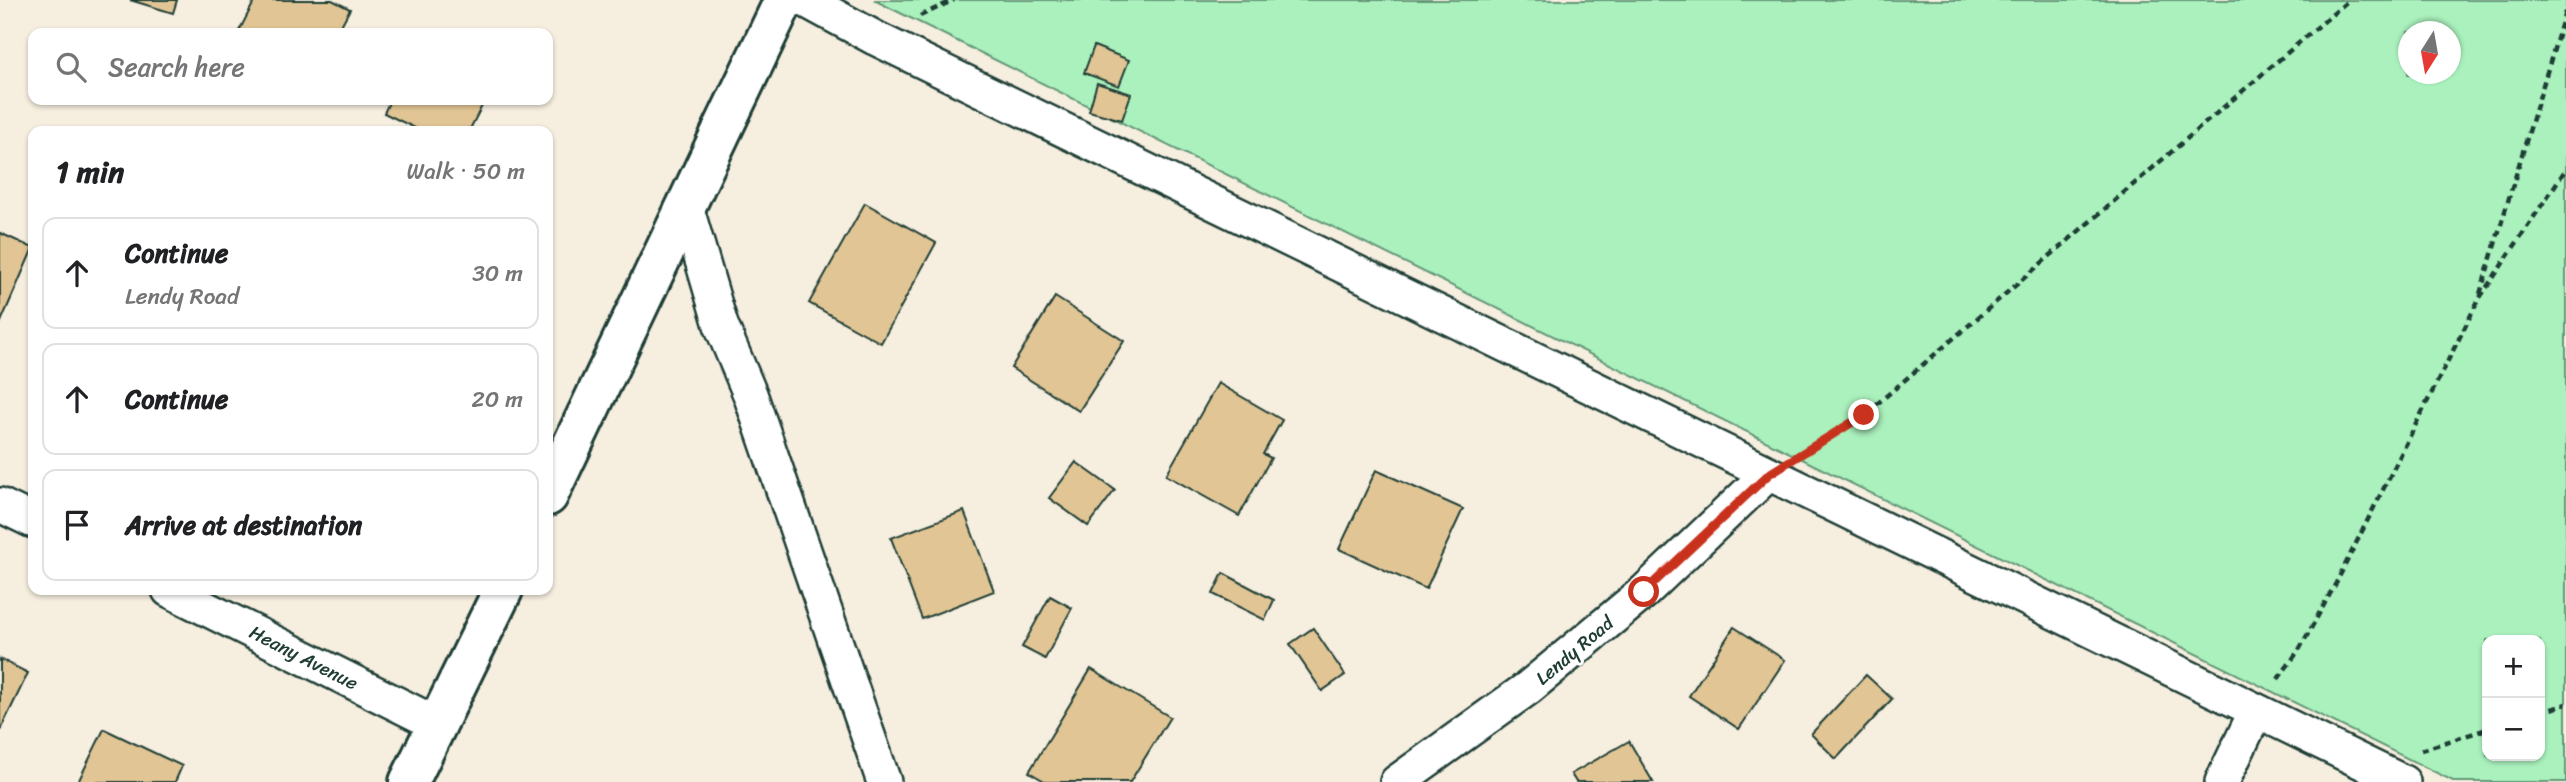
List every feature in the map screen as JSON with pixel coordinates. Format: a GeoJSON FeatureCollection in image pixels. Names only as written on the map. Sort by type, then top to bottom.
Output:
{"type":"FeatureCollection","features":[{"type":"Feature","properties":{"kind":"street"},"geometry":{"type":"LineString","coordinates":[[553,485],[784,0]]}},
{"type":"Feature","properties":{"kind":"street"},"geometry":{"type":"LineString","coordinates":[[805,0],[875,38],[2403,782]]}},
{"type":"Feature","properties":{"kind":"street"},"geometry":{"type":"LineString","coordinates":[[685,206],[721,325],[750,394],[884,782]]}},
{"type":"Feature","properties":{"kind":"street","name":"Lendy Road"},"geometry":{"type":"LineString","coordinates":[[1397,782],[1528,688],[1602,627],[1644,592],[1769,474]]}},
{"type":"Feature","properties":{"kind":"street"},"geometry":{"type":"LineString","coordinates":[[0,505],[28,519]]}},
{"type":"Feature","properties":{"kind":"street","name":"Heany Avenue"},"geometry":{"type":"LineString","coordinates":[[179,595],[439,725]]}},
{"type":"Feature","properties":{"kind":"street"},"geometry":{"type":"LineString","coordinates":[[409,782],[501,595]]}},
{"type":"Feature","properties":{"kind":"street"},"geometry":{"type":"LineString","coordinates":[[2222,782],[2256,711]]}},
{"type":"Feature","properties":{"kind":"path"},"geometry":{"type":"LineString","coordinates":[[1769,474],[1864,415],[2349,0]]}},
{"type":"Feature","properties":{"kind":"path"},"geometry":{"type":"LineString","coordinates":[[2479,299],[2566,9]]}},
{"type":"Feature","properties":{"kind":"path"},"geometry":{"type":"LineString","coordinates":[[2256,711],[2299,650],[2336,583],[2479,299],[2566,169]]}},
{"type":"Feature","properties":{"kind":"path"},"geometry":{"type":"LineString","coordinates":[[2545,711],[2566,704]]}},
{"type":"Feature","properties":{"kind":"path"},"geometry":{"type":"LineString","coordinates":[[2370,766],[2482,731]]}},
{"type":"Feature","properties":{"kind":"green space"},"geometry":{"type":"Polygon","coordinates":[[[874,0],[2566,0],[2566,782],[2455,782],[874,0]]]}},
{"type":"Feature","properties":{"kind":"building"},"geometry":{"type":"Polygon","coordinates":[[[130,0],[177,0],[173,13],[130,0]]]}},
{"type":"Feature","properties":{"kind":"building"},"geometry":{"type":"Polygon","coordinates":[[[255,0],[332,0],[350,9],[340,28],[241,28],[255,0]]]}},
{"type":"Feature","properties":{"kind":"building"},"geometry":{"type":"Polygon","coordinates":[[[1094,46],[1129,60],[1119,86],[1084,73],[1094,46]]]}},
{"type":"Feature","properties":{"kind":"building"},"geometry":{"type":"Polygon","coordinates":[[[1097,83],[1131,94],[1122,120],[1089,111],[1097,83]]]}},
{"type":"Feature","properties":{"kind":"building"},"geometry":{"type":"Polygon","coordinates":[[[388,105],[482,105],[472,126],[411,126],[384,113],[388,105]]]}},
{"type":"Feature","properties":{"kind":"building"},"geometry":{"type":"Polygon","coordinates":[[[865,203],[936,243],[881,343],[809,303],[865,203]]]}},
{"type":"Feature","properties":{"kind":"building"},"geometry":{"type":"Polygon","coordinates":[[[0,233],[28,246],[28,260],[0,324],[0,233]]]}},
{"type":"Feature","properties":{"kind":"building"},"geometry":{"type":"Polygon","coordinates":[[[1055,297],[1124,341],[1079,411],[1011,368],[1055,297]]]}},
{"type":"Feature","properties":{"kind":"building"},"geometry":{"type":"Polygon","coordinates":[[[1218,383],[1282,420],[1263,454],[1271,458],[1239,516],[1166,475],[1218,383]]]}},
{"type":"Feature","properties":{"kind":"building"},"geometry":{"type":"Polygon","coordinates":[[[1076,462],[1115,490],[1088,526],[1049,498],[1076,462]]]}},
{"type":"Feature","properties":{"kind":"building"},"geometry":{"type":"Polygon","coordinates":[[[1376,470],[1463,509],[1426,589],[1339,549],[1376,470]]]}},
{"type":"Feature","properties":{"kind":"building"},"geometry":{"type":"Polygon","coordinates":[[[964,511],[994,591],[922,619],[891,538],[964,511]]]}},
{"type":"Feature","properties":{"kind":"building"},"geometry":{"type":"Polygon","coordinates":[[[1223,573],[1274,600],[1265,620],[1213,594],[1223,573]]]}},
{"type":"Feature","properties":{"kind":"building"},"geometry":{"type":"Polygon","coordinates":[[[1050,596],[1072,608],[1045,659],[1022,647],[1050,596]]]}},
{"type":"Feature","properties":{"kind":"building"},"geometry":{"type":"Polygon","coordinates":[[[1734,627],[1785,660],[1739,729],[1689,696],[1734,627]]]}},
{"type":"Feature","properties":{"kind":"building"},"geometry":{"type":"Polygon","coordinates":[[[1313,628],[1345,675],[1322,691],[1290,644],[1313,628]]]}},
{"type":"Feature","properties":{"kind":"building"},"geometry":{"type":"Polygon","coordinates":[[[0,659],[28,673],[0,731],[0,659]]]}},
{"type":"Feature","properties":{"kind":"building"},"geometry":{"type":"Polygon","coordinates":[[[1091,669],[1170,717],[1130,782],[1046,782],[1029,772],[1091,669]]]}},
{"type":"Feature","properties":{"kind":"building"},"geometry":{"type":"Polygon","coordinates":[[[1866,675],[1892,699],[1836,759],[1811,734],[1866,675]]]}},
{"type":"Feature","properties":{"kind":"building"},"geometry":{"type":"Polygon","coordinates":[[[104,729],[182,766],[175,782],[78,782],[104,729]]]}},
{"type":"Feature","properties":{"kind":"building"},"geometry":{"type":"Polygon","coordinates":[[[1629,741],[1653,782],[1576,782],[1571,774],[1629,741]]]}},
{"type":"Feature","properties":{"kind":"route"},"geometry":{"type":"LineString","coordinates":[[1644,592],[1769,474],[1864,415]]}}]}
